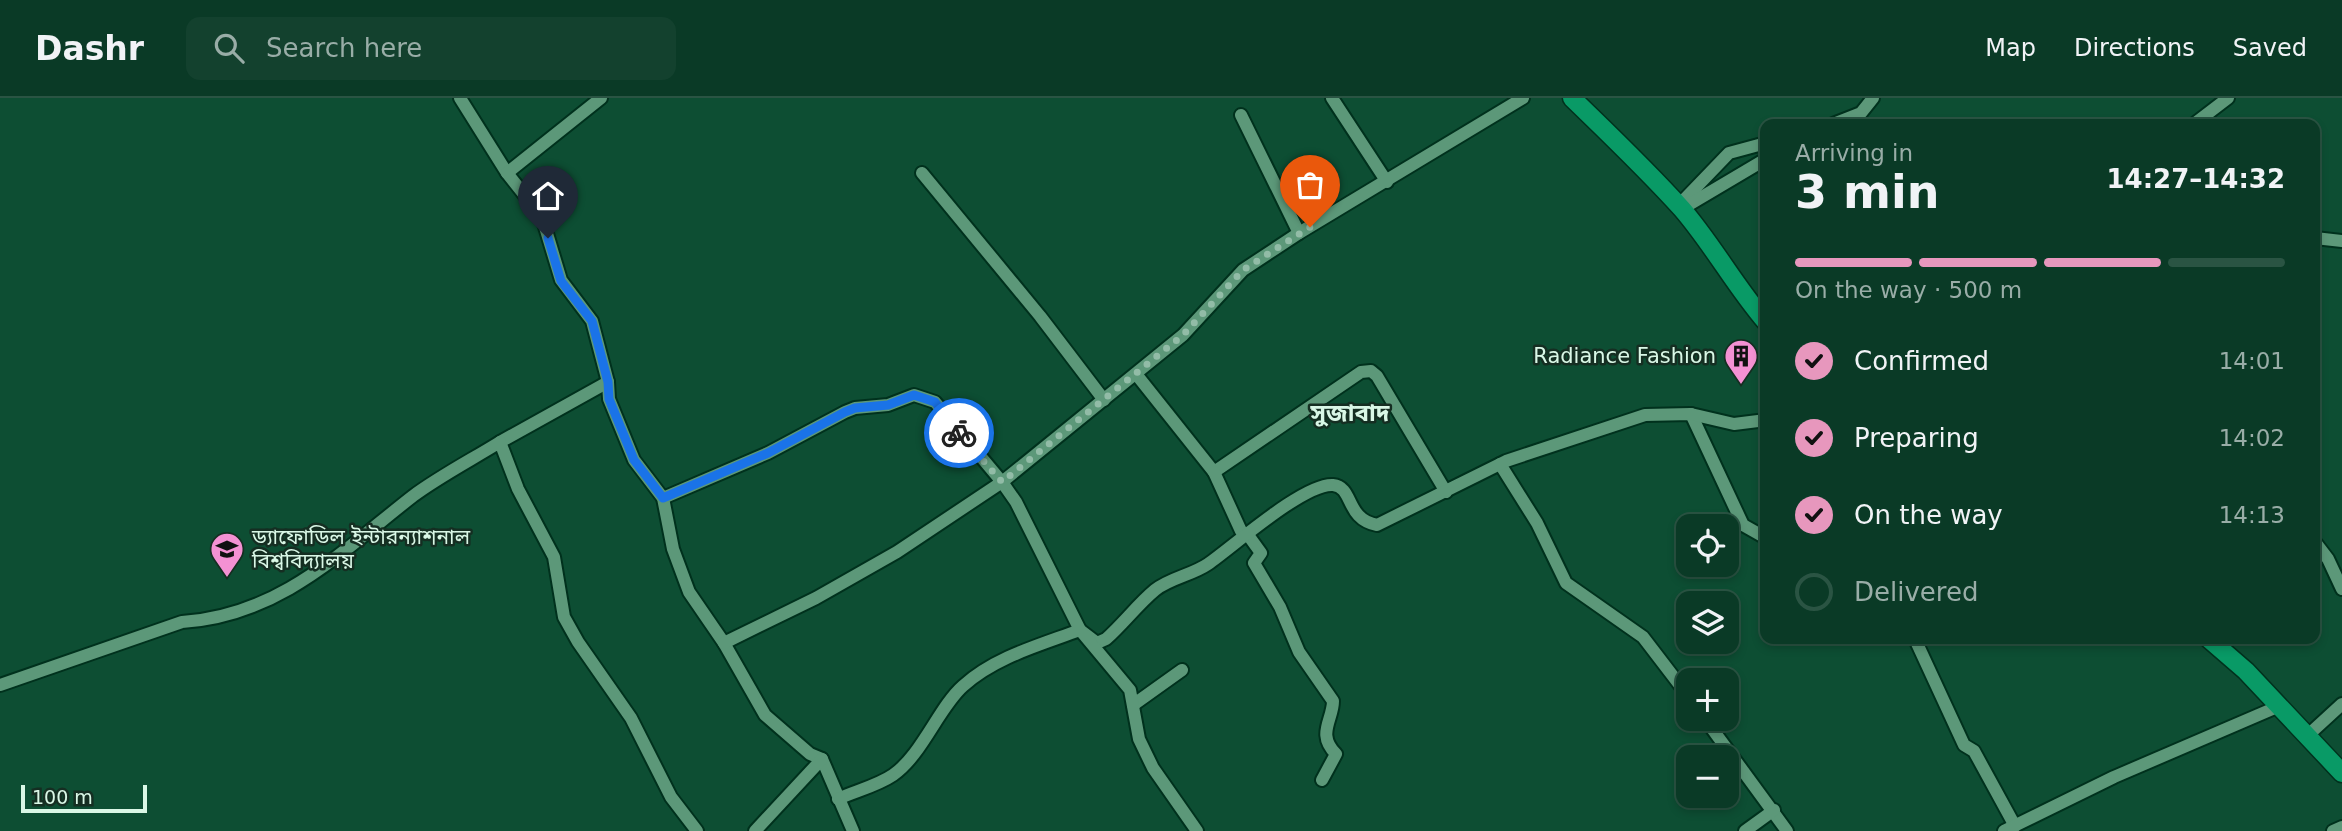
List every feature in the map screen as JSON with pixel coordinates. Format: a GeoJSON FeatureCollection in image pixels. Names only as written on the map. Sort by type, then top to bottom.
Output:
{"type":"FeatureCollection","features":[{"type":"Feature","properties":{"kind":"highway"},"geometry":{"type":"LineString","coordinates":[[1572,98],[1660,183],[1760,313]]}},
{"type":"Feature","properties":{"kind":"highway"},"geometry":{"type":"LineString","coordinates":[[2215,644],[2246,671],[2342,773]]}},
{"type":"Feature","properties":{"kind":"street"},"geometry":{"type":"LineString","coordinates":[[460,98],[507,173],[542,217],[561,281],[592,321],[608,382],[609,399],[634,460],[663,498],[673,549],[689,592],[724,643],[765,716],[810,754],[822,759],[853,831]]}},
{"type":"Feature","properties":{"kind":"street"},"geometry":{"type":"LineString","coordinates":[[507,173],[601,98]]}},
{"type":"Feature","properties":{"kind":"street"},"geometry":{"type":"LineString","coordinates":[[1332,98],[1387,182]]}},
{"type":"Feature","properties":{"kind":"street"},"geometry":{"type":"LineString","coordinates":[[724,643],[816,598],[897,552],[1002,482],[1183,335],[1243,270],[1299,233],[1522,98]]}},
{"type":"Feature","properties":{"kind":"street"},"geometry":{"type":"LineString","coordinates":[[1846,119],[1861,113],[1873,98]]}},
{"type":"Feature","properties":{"kind":"street"},"geometry":{"type":"LineString","coordinates":[[2201,119],[2228,98]]}},
{"type":"Feature","properties":{"kind":"street"},"geometry":{"type":"LineString","coordinates":[[1241,115],[1299,233]]}},
{"type":"Feature","properties":{"kind":"street"},"geometry":{"type":"LineString","coordinates":[[1680,208],[1730,153],[1760,145]]}},
{"type":"Feature","properties":{"kind":"street"},"geometry":{"type":"LineString","coordinates":[[1680,208],[1760,162]]}},
{"type":"Feature","properties":{"kind":"street"},"geometry":{"type":"LineString","coordinates":[[922,173],[1041,316],[1104,400]]}},
{"type":"Feature","properties":{"kind":"street"},"geometry":{"type":"LineString","coordinates":[[2320,239],[2342,241]]}},
{"type":"Feature","properties":{"kind":"street"},"geometry":{"type":"LineString","coordinates":[[1214,472],[1367,370],[1377,376],[1446,492]]}},
{"type":"Feature","properties":{"kind":"street"},"geometry":{"type":"LineString","coordinates":[[1136,374],[1214,472],[1237,524],[1261,553],[1254,563],[1280,607],[1299,652],[1333,701],[1326,728],[1329,747],[1336,754],[1322,780]]}},
{"type":"Feature","properties":{"kind":"street"},"geometry":{"type":"LineString","coordinates":[[0,685],[182,622],[206,620],[247,610],[326,568],[416,494],[500,442],[608,382]]}},
{"type":"Feature","properties":{"kind":"street"},"geometry":{"type":"LineString","coordinates":[[663,498],[768,453],[855,408],[888,405],[914,395],[935,402],[1016,502],[1080,630],[1117,671],[1130,690],[1139,739],[1153,768],[1196,831]]}},
{"type":"Feature","properties":{"kind":"street"},"geometry":{"type":"LineString","coordinates":[[1080,630],[1097,643],[1106,639],[1154,591],[1192,574],[1248,535],[1283,506],[1326,485],[1337,485],[1345,491],[1354,512],[1367,523],[1377,525],[1500,464],[1581,434],[1645,415],[1691,414],[1734,424],[1760,421]]}},
{"type":"Feature","properties":{"kind":"street"},"geometry":{"type":"LineString","coordinates":[[1691,414],[1743,525],[1760,535]]}},
{"type":"Feature","properties":{"kind":"street"},"geometry":{"type":"LineString","coordinates":[[500,442],[518,489],[554,557],[564,617],[578,642],[631,718],[671,797],[697,831]]}},
{"type":"Feature","properties":{"kind":"street"},"geometry":{"type":"LineString","coordinates":[[1500,464],[1537,523],[1566,583],[1643,637],[1676,680]]}},
{"type":"Feature","properties":{"kind":"street"},"geometry":{"type":"LineString","coordinates":[[2320,549],[2342,589]]}},
{"type":"Feature","properties":{"kind":"street"},"geometry":{"type":"LineString","coordinates":[[838,799],[893,775],[940,718],[961,687],[984,670],[1017,653],[1080,630]]}},
{"type":"Feature","properties":{"kind":"street"},"geometry":{"type":"LineString","coordinates":[[1917,644],[1964,745],[1975,751],[2009,828],[2114,777],[2277,707]]}},
{"type":"Feature","properties":{"kind":"street"},"geometry":{"type":"LineString","coordinates":[[1133,705],[1182,670]]}},
{"type":"Feature","properties":{"kind":"street"},"geometry":{"type":"LineString","coordinates":[[2306,737],[2342,704]]}},
{"type":"Feature","properties":{"kind":"street"},"geometry":{"type":"LineString","coordinates":[[1714,731],[1787,831]]}},
{"type":"Feature","properties":{"kind":"street"},"geometry":{"type":"LineString","coordinates":[[755,831],[822,759]]}},
{"type":"Feature","properties":{"kind":"street"},"geometry":{"type":"LineString","coordinates":[[1745,831],[1774,810]]}},
{"type":"Feature","properties":{"kind":"street"},"geometry":{"type":"LineString","coordinates":[[2333,831],[2342,827]]}},
{"type":"Feature","properties":{"kind":"way so far"},"geometry":{"type":"LineString","coordinates":[[959,433],[1002,482],[1183,335],[1243,270],[1310,227]]}},
{"type":"Feature","properties":{"kind":"place","name":"Radiance Fashion"},"geometry":{"type":"Point","coordinates":[1741,386]}},
{"type":"Feature","properties":{"kind":"place","name":"ড্যাফোডিল ইন্টারন্যাশনাল বিশ্ববিদ্যালয়"},"geometry":{"type":"Point","coordinates":[227,579]}},
{"type":"Feature","properties":{"kind":"district","name":"সুজাবাদ"},"geometry":{"type":"Point","coordinates":[1350,413]}},
{"type":"Feature","properties":{"kind":"route"},"geometry":{"type":"LineString","coordinates":[[548,238],[561,281],[592,321],[608,382],[609,399],[634,460],[663,498],[768,453],[845,412],[855,408],[888,405],[914,395],[935,402],[959,433]]}}]}
